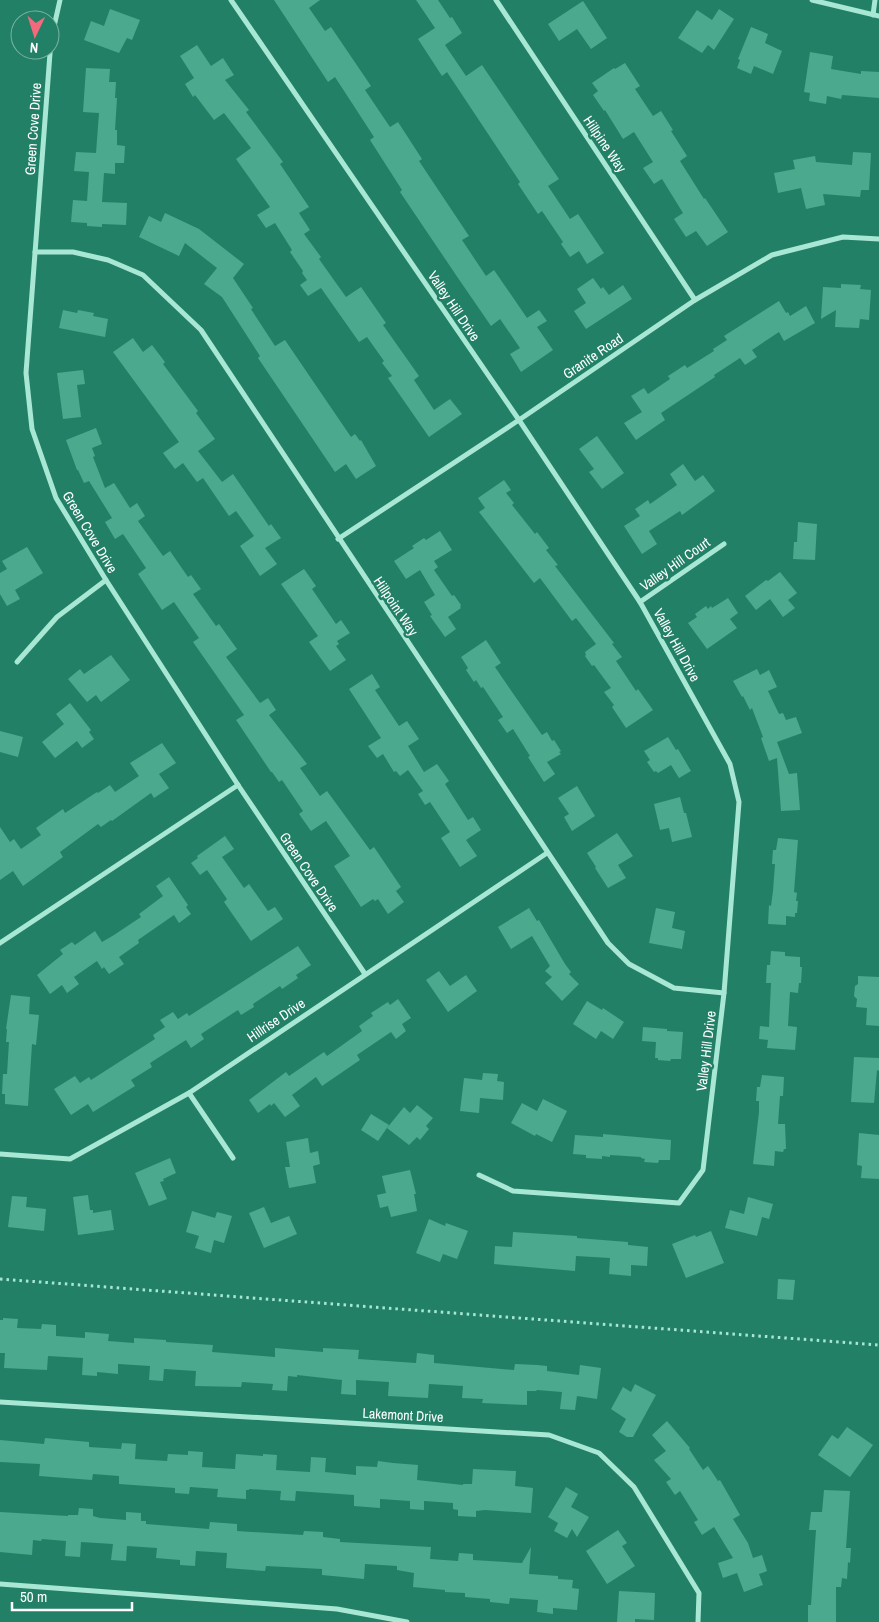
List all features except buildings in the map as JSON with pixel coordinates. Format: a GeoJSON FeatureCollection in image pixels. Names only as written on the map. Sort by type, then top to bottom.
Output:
{"type":"FeatureCollection","features":[{"type":"Feature","properties":{"kind":"street","name":"Green Cove Drive"},"geometry":{"type":"LineString","coordinates":[[60,0],[52,40],[26,373],[32,429],[56,498],[106,580],[238,785],[365,974]]}},
{"type":"Feature","properties":{"kind":"street","name":"Valley Hill Drive"},"geometry":{"type":"LineString","coordinates":[[231,0],[519,420],[640,602],[730,764],[739,802],[724,993],[703,1170],[679,1203],[513,1191],[478,1175]]}},
{"type":"Feature","properties":{"kind":"street","name":"Hillpine Way"},"geometry":{"type":"LineString","coordinates":[[496,0],[695,300]]}},
{"type":"Feature","properties":{"kind":"street"},"geometry":{"type":"LineString","coordinates":[[812,0],[876,15],[875,0]]}},
{"type":"Feature","properties":{"kind":"street","name":"Granite Road"},"geometry":{"type":"LineString","coordinates":[[338,538],[519,420],[695,300],[772,255],[843,237],[879,238]]}},
{"type":"Feature","properties":{"kind":"street","name":"Hillpoint Way"},"geometry":{"type":"LineString","coordinates":[[35,252],[74,252],[108,260],[143,275],[201,330],[608,943],[629,964],[674,988],[724,993]]}},
{"type":"Feature","properties":{"kind":"street","name":"Valley Hill Court"},"geometry":{"type":"LineString","coordinates":[[640,602],[724,544]]}},
{"type":"Feature","properties":{"kind":"street"},"geometry":{"type":"LineString","coordinates":[[17,662],[57,617],[106,580]]}},
{"type":"Feature","properties":{"kind":"street"},"geometry":{"type":"LineString","coordinates":[[0,942],[238,785]]}},
{"type":"Feature","properties":{"kind":"street","name":"Hillrise Drive"},"geometry":{"type":"LineString","coordinates":[[0,1154],[70,1159],[189,1092],[547,853]]}},
{"type":"Feature","properties":{"kind":"street"},"geometry":{"type":"LineString","coordinates":[[189,1092],[233,1158]]}},
{"type":"Feature","properties":{"kind":"street","name":"Lakemont Drive"},"geometry":{"type":"LineString","coordinates":[[0,1402],[549,1435],[599,1452],[634,1487],[699,1593],[698,1622]]}},
{"type":"Feature","properties":{"kind":"street"},"geometry":{"type":"LineString","coordinates":[[0,1584],[337,1609],[407,1622]]}},
{"type":"Feature","properties":{"kind":"path"},"geometry":{"type":"LineString","coordinates":[[0,1279],[879,1345]]}}]}
